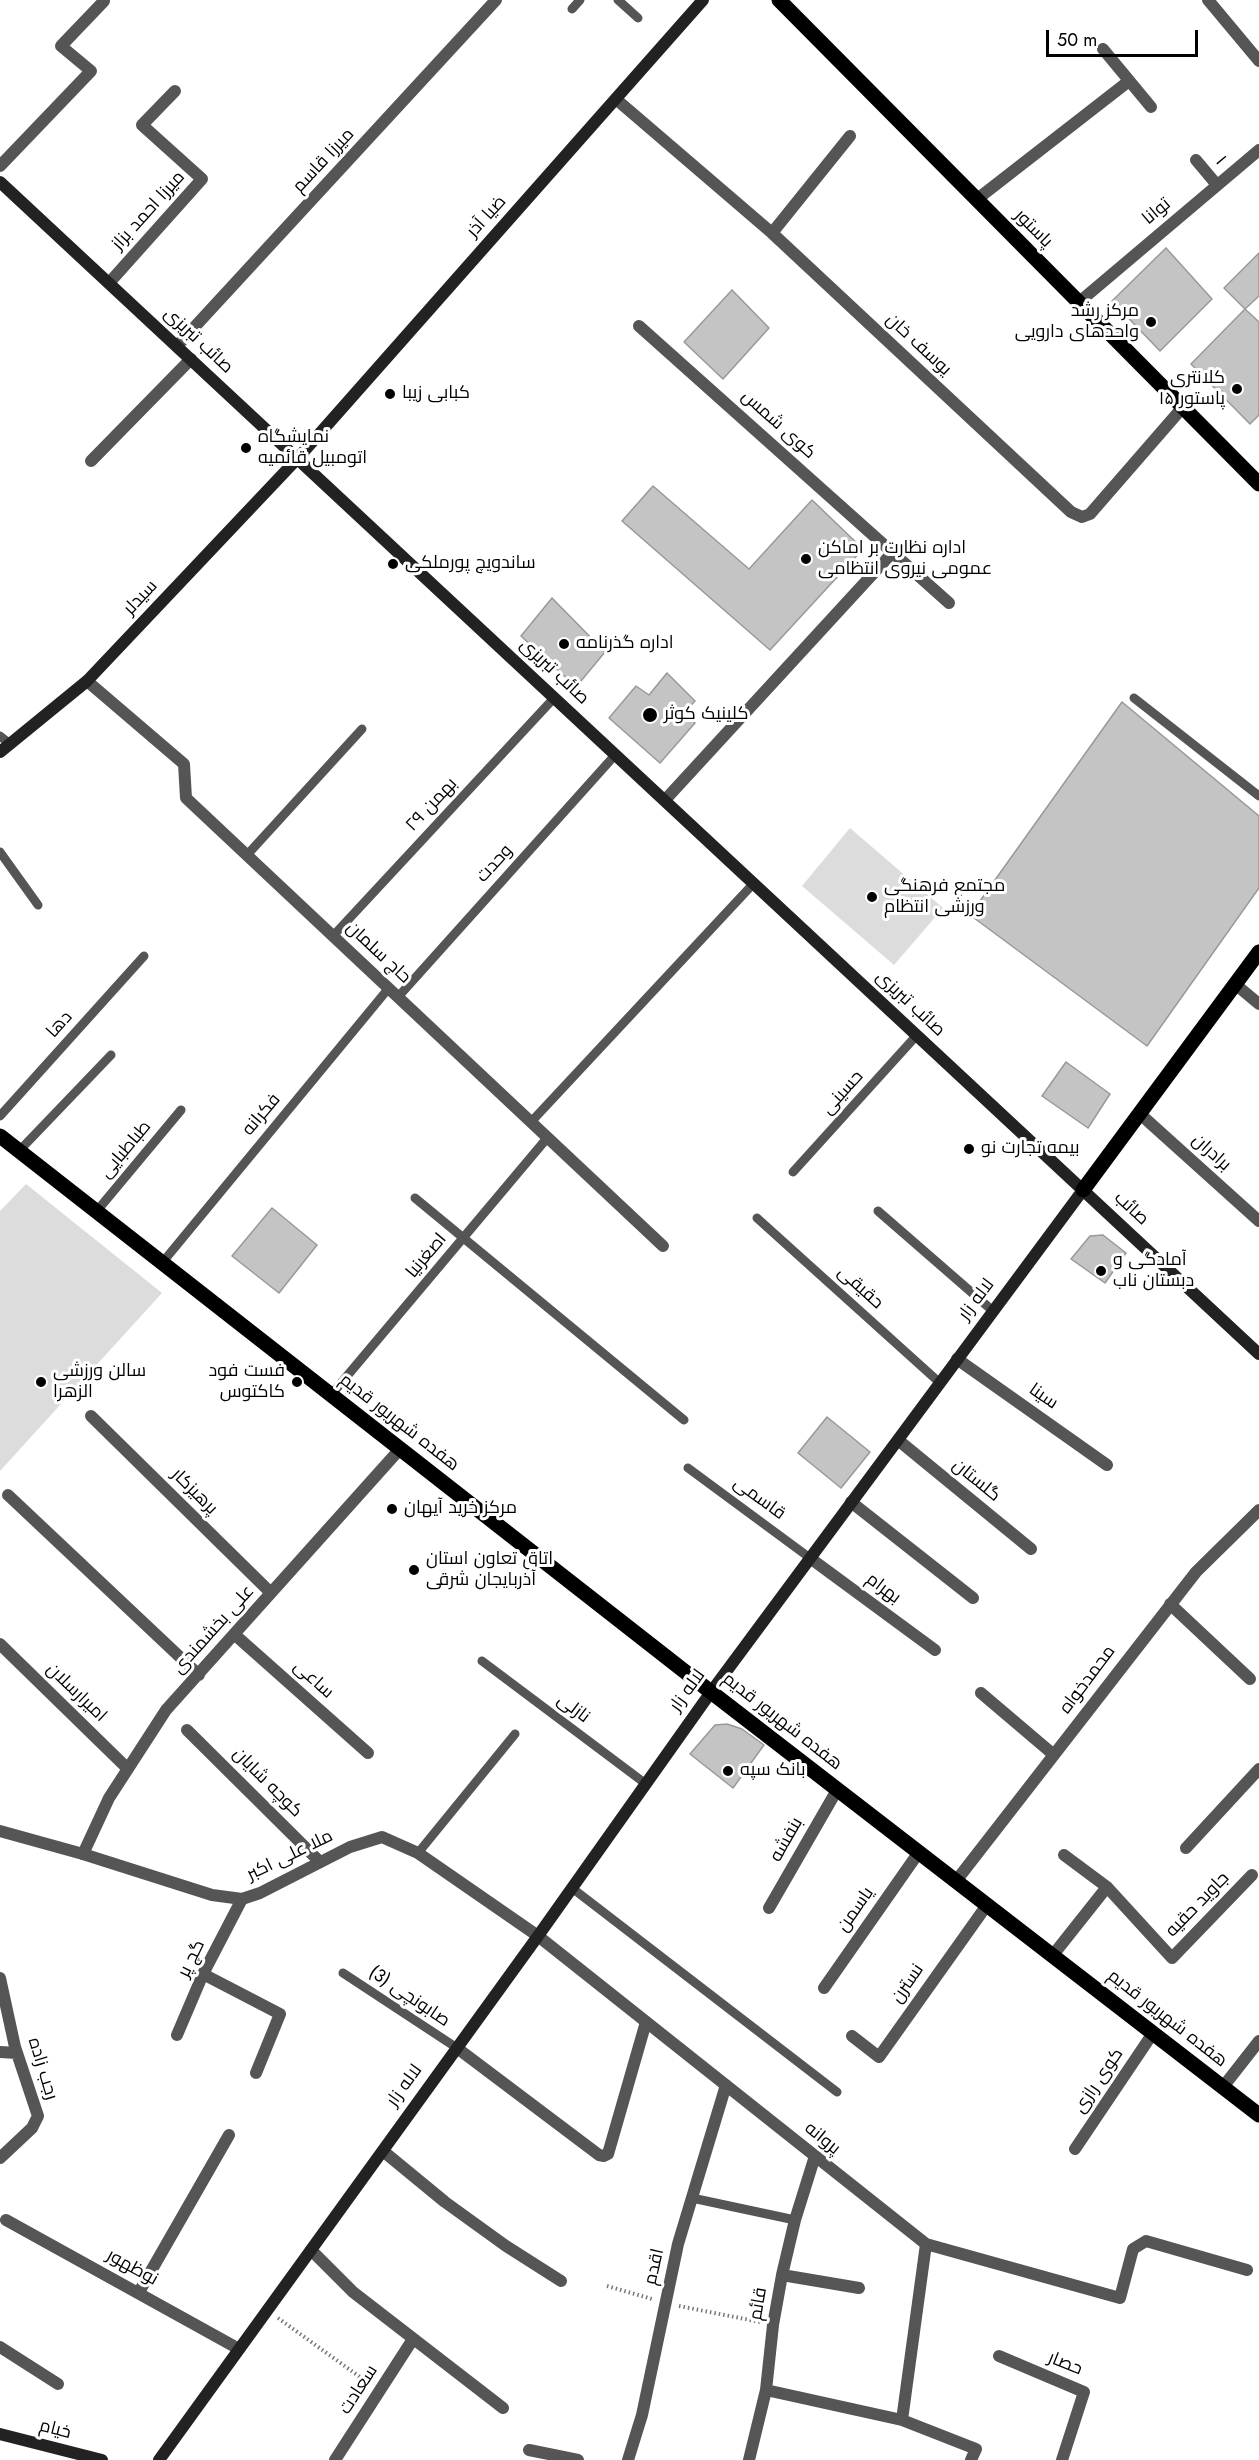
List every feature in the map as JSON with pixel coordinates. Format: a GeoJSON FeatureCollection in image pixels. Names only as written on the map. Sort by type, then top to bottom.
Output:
{"type":"FeatureCollection","features":[{"type":"Feature","properties":{"kind":"main road","name":"ضیا آذر"},"geometry":{"type":"LineString","coordinates":[[298,458],[617,100],[703,0]]}},
{"type":"Feature","properties":{"kind":"main road","name":"پاستور"},"geometry":{"type":"LineString","coordinates":[[779,0],[1259,484]]}},
{"type":"Feature","properties":{"kind":"main road","name":"صائب تبریزی"},"geometry":{"type":"LineString","coordinates":[[0,182],[1083,1190]]}},
{"type":"Feature","properties":{"kind":"main road","name":"سیدلر"},"geometry":{"type":"LineString","coordinates":[[3,744],[87,681],[298,458]]}},
{"type":"Feature","properties":{"kind":"main road","name":"لاله زار"},"geometry":{"type":"LineString","coordinates":[[159,2460],[538,1936],[711,1692],[1259,952]]}},
{"type":"Feature","properties":{"kind":"main road","name":"هفده شهریور قدیم"},"geometry":{"type":"LineString","coordinates":[[0,1136],[837,1790],[1259,2115]]}},
{"type":"Feature","properties":{"kind":"main road","name":"صائب"},"geometry":{"type":"LineString","coordinates":[[1083,1190],[1256,1346]]}},
{"type":"Feature","properties":{"kind":"main road","name":"خیام"},"geometry":{"type":"LineString","coordinates":[[0,2434],[102,2460]]}},
{"type":"Feature","properties":{"kind":"street","name":"میرزا قاسم"},"geometry":{"type":"LineString","coordinates":[[177,346],[496,0]]}},
{"type":"Feature","properties":{"kind":"street"},"geometry":{"type":"LineString","coordinates":[[1208,0],[1259,61]]}},
{"type":"Feature","properties":{"kind":"street"},"geometry":{"type":"LineString","coordinates":[[0,166],[91,71],[61,46],[104,1]]}},
{"type":"Feature","properties":{"kind":"street"},"geometry":{"type":"LineString","coordinates":[[1103,50],[1151,107]]}},
{"type":"Feature","properties":{"kind":"street"},"geometry":{"type":"LineString","coordinates":[[976,200],[1130,81]]}},
{"type":"Feature","properties":{"kind":"street","name":"میرزا احمد بزاز"},"geometry":{"type":"LineString","coordinates":[[109,283],[202,179],[142,125],[175,91]]}},
{"type":"Feature","properties":{"kind":"street","name":"یوسف خان"},"geometry":{"type":"LineString","coordinates":[[617,100],[772,233],[1071,512],[1082,517],[1090,514],[1182,407]]}},
{"type":"Feature","properties":{"kind":"street"},"geometry":{"type":"LineString","coordinates":[[772,233],[850,136]]}},
{"type":"Feature","properties":{"kind":"street","name":"توانا"},"geometry":{"type":"LineString","coordinates":[[1078,303],[1259,150]]}},
{"type":"Feature","properties":{"kind":"street","name":"۱"},"geometry":{"type":"LineString","coordinates":[[1196,160],[1217,185]]}},
{"type":"Feature","properties":{"kind":"street","name":"کوی شمس"},"geometry":{"type":"LineString","coordinates":[[639,326],[949,603]]}},
{"type":"Feature","properties":{"kind":"street"},"geometry":{"type":"LineString","coordinates":[[91,461],[191,359]]}},
{"type":"Feature","properties":{"kind":"street"},"geometry":{"type":"LineString","coordinates":[[665,800],[893,552]]}},
{"type":"Feature","properties":{"kind":"street","name":"حاج سلمان"},"geometry":{"type":"LineString","coordinates":[[87,681],[184,764],[186,798],[663,1246]]}},
{"type":"Feature","properties":{"kind":"street"},"geometry":{"type":"LineString","coordinates":[[1235,984],[1259,1004]]}},
{"type":"Feature","properties":{"kind":"street","name":"برادران"},"geometry":{"type":"LineString","coordinates":[[1139,1113],[1259,1221]]}},
{"type":"Feature","properties":{"kind":"street","name":"سینا"},"geometry":{"type":"LineString","coordinates":[[957,1359],[1107,1465]]}},
{"type":"Feature","properties":{"kind":"street","name":"پرهیزکار"},"geometry":{"type":"LineString","coordinates":[[91,1416],[271,1593]]}},
{"type":"Feature","properties":{"kind":"street","name":"گلستان"},"geometry":{"type":"LineString","coordinates":[[898,1440],[1031,1549]]}},
{"type":"Feature","properties":{"kind":"street","name":"علی بخشمندی"},"geometry":{"type":"LineString","coordinates":[[83,1854],[109,1798],[166,1710],[400,1449]]}},
{"type":"Feature","properties":{"kind":"street"},"geometry":{"type":"LineString","coordinates":[[8,1495],[199,1675]]}},
{"type":"Feature","properties":{"kind":"street"},"geometry":{"type":"LineString","coordinates":[[851,1502],[973,1598]]}},
{"type":"Feature","properties":{"kind":"street","name":"محمدخواه"},"geometry":{"type":"LineString","coordinates":[[956,1881],[1196,1572],[1259,1510]]}},
{"type":"Feature","properties":{"kind":"street","name":"بهرام"},"geometry":{"type":"LineString","coordinates":[[810,1558],[935,1650]]}},
{"type":"Feature","properties":{"kind":"street"},"geometry":{"type":"LineString","coordinates":[[1170,1604],[1250,1679]]}},
{"type":"Feature","properties":{"kind":"street","name":"ساعی"},"geometry":{"type":"LineString","coordinates":[[234,1634],[368,1753]]}},
{"type":"Feature","properties":{"kind":"street","name":"امیرارسلان"},"geometry":{"type":"LineString","coordinates":[[0,1644],[128,1769]]}},
{"type":"Feature","properties":{"kind":"street"},"geometry":{"type":"LineString","coordinates":[[981,1693],[1054,1755]]}},
{"type":"Feature","properties":{"kind":"street","name":"کوچه شایان"},"geometry":{"type":"LineString","coordinates":[[188,1730],[321,1862]]}},
{"type":"Feature","properties":{"kind":"street"},"geometry":{"type":"LineString","coordinates":[[1186,1848],[1259,1769]]}},
{"type":"Feature","properties":{"kind":"street","name":"بنفشه"},"geometry":{"type":"LineString","coordinates":[[769,1908],[837,1790]]}},
{"type":"Feature","properties":{"kind":"street","name":"ملا علی اکبر"},"geometry":{"type":"LineString","coordinates":[[0,1831],[83,1854],[212,1895],[242,1899],[260,1893],[350,1847],[382,1837],[418,1852],[538,1936]]}},
{"type":"Feature","properties":{"kind":"street","name":"یاسمن"},"geometry":{"type":"LineString","coordinates":[[824,1988],[919,1852]]}},
{"type":"Feature","properties":{"kind":"street"},"geometry":{"type":"LineString","coordinates":[[1053,1955],[1107,1887],[1064,1855]]}},
{"type":"Feature","properties":{"kind":"street","name":"جاوید حقیه"},"geometry":{"type":"LineString","coordinates":[[1107,1887],[1172,1958],[1252,1875]]}},
{"type":"Feature","properties":{"kind":"street","name":"گچ پر"},"geometry":{"type":"LineString","coordinates":[[177,2035],[203,1974],[242,1899]]}},
{"type":"Feature","properties":{"kind":"street","name":"نسترن"},"geometry":{"type":"LineString","coordinates":[[852,2036],[879,2057],[987,1905]]}},
{"type":"Feature","properties":{"kind":"street","name":"پروانه"},"geometry":{"type":"LineString","coordinates":[[538,1936],[926,2244],[1120,2298],[1133,2249],[1146,2241],[1247,2270]]}},
{"type":"Feature","properties":{"kind":"street"},"geometry":{"type":"LineString","coordinates":[[203,1974],[280,2014],[256,2073]]}},
{"type":"Feature","properties":{"kind":"street","name":"رجب زاده"},"geometry":{"type":"LineString","coordinates":[[0,1978],[17,2053],[38,2116],[32,2128],[0,2158]]}},
{"type":"Feature","properties":{"kind":"street"},"geometry":{"type":"LineString","coordinates":[[457,2048],[599,2155],[604,2156],[608,2154],[646,2022]]}},
{"type":"Feature","properties":{"kind":"street","name":"کوی رازی"},"geometry":{"type":"LineString","coordinates":[[1075,2148],[1153,2033]]}},
{"type":"Feature","properties":{"kind":"street"},"geometry":{"type":"LineString","coordinates":[[1223,2087],[1259,2041]]}},
{"type":"Feature","properties":{"kind":"street"},"geometry":{"type":"LineString","coordinates":[[0,2052],[17,2053]]}},
{"type":"Feature","properties":{"kind":"street","name":"اقدم"},"geometry":{"type":"LineString","coordinates":[[628,2460],[642,2415],[665,2303],[692,2198],[726,2085]]}},
{"type":"Feature","properties":{"kind":"street"},"geometry":{"type":"LineString","coordinates":[[139,2292],[229,2135]]}},
{"type":"Feature","properties":{"kind":"street"},"geometry":{"type":"LineString","coordinates":[[382,2151],[445,2202],[506,2246],[561,2281]]}},
{"type":"Feature","properties":{"kind":"street","name":"قائم"},"geometry":{"type":"LineString","coordinates":[[749,2460],[766,2390],[773,2325],[782,2275],[795,2220],[815,2156]]}},
{"type":"Feature","properties":{"kind":"street","name":"نوظهور"},"geometry":{"type":"LineString","coordinates":[[6,2220],[239,2349]]}},
{"type":"Feature","properties":{"kind":"street"},"geometry":{"type":"LineString","coordinates":[[902,2420],[926,2244]]}},
{"type":"Feature","properties":{"kind":"street"},"geometry":{"type":"LineString","coordinates":[[311,2250],[353,2292],[503,2408]]}},
{"type":"Feature","properties":{"kind":"street"},"geometry":{"type":"LineString","coordinates":[[782,2275],[859,2288]]}},
{"type":"Feature","properties":{"kind":"street","name":"سعادت"},"geometry":{"type":"LineString","coordinates":[[335,2460],[413,2339]]}},
{"type":"Feature","properties":{"kind":"street"},"geometry":{"type":"LineString","coordinates":[[0,2346],[58,2384]]}},
{"type":"Feature","properties":{"kind":"street","name":"حصار"},"geometry":{"type":"LineString","coordinates":[[999,2356],[1084,2392],[1062,2460]]}},
{"type":"Feature","properties":{"kind":"street"},"geometry":{"type":"LineString","coordinates":[[766,2390],[902,2420],[976,2449],[971,2460]]}},
{"type":"Feature","properties":{"kind":"street"},"geometry":{"type":"LineString","coordinates":[[529,2450],[578,2460]]}},
{"type":"Feature","properties":{"kind":"lane"},"geometry":{"type":"LineString","coordinates":[[572,9],[580,0]]}},
{"type":"Feature","properties":{"kind":"lane"},"geometry":{"type":"LineString","coordinates":[[618,0],[638,18]]}},
{"type":"Feature","properties":{"kind":"lane","name":"۲۹ بهمن"},"geometry":{"type":"LineString","coordinates":[[333,936],[555,698]]}},
{"type":"Feature","properties":{"kind":"lane"},"geometry":{"type":"LineString","coordinates":[[1134,698],[1259,796]]}},
{"type":"Feature","properties":{"kind":"lane"},"geometry":{"type":"LineString","coordinates":[[247,855],[362,729]]}},
{"type":"Feature","properties":{"kind":"lane","name":"وحدت"},"geometry":{"type":"LineString","coordinates":[[393,993],[615,754]]}},
{"type":"Feature","properties":{"kind":"lane"},"geometry":{"type":"LineString","coordinates":[[0,852],[38,904]]}},
{"type":"Feature","properties":{"kind":"lane"},"geometry":{"type":"LineString","coordinates":[[531,1122],[754,883]]}},
{"type":"Feature","properties":{"kind":"lane","name":"دها"},"geometry":{"type":"LineString","coordinates":[[0,1116],[144,956]]}},
{"type":"Feature","properties":{"kind":"lane","name":"فکرانه"},"geometry":{"type":"LineString","coordinates":[[162,1263],[393,993]]}},
{"type":"Feature","properties":{"kind":"lane","name":"حسینی"},"geometry":{"type":"LineString","coordinates":[[794,1172],[917,1035]]}},
{"type":"Feature","properties":{"kind":"lane"},"geometry":{"type":"LineString","coordinates":[[19,1151],[111,1055]]}},
{"type":"Feature","properties":{"kind":"lane","name":"طباطبایی"},"geometry":{"type":"LineString","coordinates":[[96,1212],[181,1110]]}},
{"type":"Feature","properties":{"kind":"lane","name":"اصغرنیا"},"geometry":{"type":"LineString","coordinates":[[332,1395],[548,1137]]}},
{"type":"Feature","properties":{"kind":"lane"},"geometry":{"type":"LineString","coordinates":[[415,1198],[684,1420]]}},
{"type":"Feature","properties":{"kind":"lane"},"geometry":{"type":"LineString","coordinates":[[878,1211],[993,1311]]}},
{"type":"Feature","properties":{"kind":"lane","name":"حقیقی"},"geometry":{"type":"LineString","coordinates":[[757,1218],[940,1383]]}},
{"type":"Feature","properties":{"kind":"lane","name":"قاسمی"},"geometry":{"type":"LineString","coordinates":[[688,1468],[810,1558]]}},
{"type":"Feature","properties":{"kind":"lane","name":"نازلی"},"geometry":{"type":"LineString","coordinates":[[482,1661],[646,1784]]}},
{"type":"Feature","properties":{"kind":"lane"},"geometry":{"type":"LineString","coordinates":[[418,1852],[515,1734]]}},
{"type":"Feature","properties":{"kind":"lane"},"geometry":{"type":"LineString","coordinates":[[572,1888],[837,2092]]}},
{"type":"Feature","properties":{"kind":"lane","name":"صابونچی (3)"},"geometry":{"type":"LineString","coordinates":[[343,1972],[457,2048]]}},
{"type":"Feature","properties":{"kind":"lane"},"geometry":{"type":"LineString","coordinates":[[692,2198],[795,2220]]}},
{"type":"Feature","properties":{"kind":"path"},"geometry":{"type":"LineString","coordinates":[[607,2286],[665,2303],[773,2325]]}},
{"type":"Feature","properties":{"kind":"path"},"geometry":{"type":"LineString","coordinates":[[267,2310],[380,2391]]}},
{"type":"Feature","properties":{"kind":"shaded area","name":"مجتمع فرهنگی ورزشی انتظام"},"geometry":{"type":"Polygon","coordinates":[[[850,828],[943,908],[894,965],[802,886],[850,828]]]}},
{"type":"Feature","properties":{"kind":"shaded area","name":"سالن ورزشی الزهرا"},"geometry":{"type":"Polygon","coordinates":[[[26,1184],[162,1293],[0,1471],[0,1211],[26,1184]]]}},
{"type":"Feature","properties":{"kind":"building"},"geometry":{"type":"Polygon","coordinates":[[[1166,248],[1212,299],[1160,351],[1112,301],[1166,248]]]}},
{"type":"Feature","properties":{"kind":"building"},"geometry":{"type":"Polygon","coordinates":[[[1259,253],[1259,296],[1245,309],[1224,288],[1259,253]]]}},
{"type":"Feature","properties":{"kind":"building"},"geometry":{"type":"Polygon","coordinates":[[[732,290],[769,328],[723,379],[684,342],[732,290]]]}},
{"type":"Feature","properties":{"kind":"building","name":"کلانتری ۱۵ پاستور"},"geometry":{"type":"Polygon","coordinates":[[[1245,309],[1259,322],[1259,415],[1250,424],[1191,364],[1245,309]]]}},
{"type":"Feature","properties":{"kind":"building","name":"اداره نظارت بر اماکن عمومی نیروی انتظامی"},"geometry":{"type":"Polygon","coordinates":[[[653,486],[749,569],[812,500],[863,549],[770,650],[622,521],[653,486]]]}},
{"type":"Feature","properties":{"kind":"building","name":"اداره گذرنامه"},"geometry":{"type":"Polygon","coordinates":[[[552,598],[605,652],[576,687],[521,636],[552,598]]]}},
{"type":"Feature","properties":{"kind":"building","name":"کلینیک کوثر"},"geometry":{"type":"Polygon","coordinates":[[[667,673],[695,701],[685,712],[695,723],[660,763],[609,718],[636,686],[649,695],[667,673]]]}},
{"type":"Feature","properties":{"kind":"building"},"geometry":{"type":"Polygon","coordinates":[[[1122,702],[1259,816],[1259,888],[1147,1046],[970,915],[1122,702]]]}},
{"type":"Feature","properties":{"kind":"building"},"geometry":{"type":"Polygon","coordinates":[[[1066,1062],[1110,1094],[1088,1128],[1042,1096],[1066,1062]]]}},
{"type":"Feature","properties":{"kind":"building"},"geometry":{"type":"Polygon","coordinates":[[[272,1208],[317,1245],[279,1293],[232,1256],[272,1208]]]}},
{"type":"Feature","properties":{"kind":"building","name":"آمادگی و دبستان ناب"},"geometry":{"type":"Polygon","coordinates":[[[1103,1235],[1126,1253],[1105,1283],[1071,1259],[1090,1236],[1103,1235]]]}},
{"type":"Feature","properties":{"kind":"building"},"geometry":{"type":"Polygon","coordinates":[[[827,1417],[870,1452],[841,1488],[798,1453],[827,1417]]]}},
{"type":"Feature","properties":{"kind":"building","name":"بانک سپه"},"geometry":{"type":"Polygon","coordinates":[[[727,1724],[742,1729],[764,1745],[733,1788],[690,1754],[715,1725],[727,1724]]]}},
{"type":"Feature","properties":{"kind":"place","name":"مرکز رشد واحدهای دارویی"},"geometry":{"type":"Point","coordinates":[1151,322]}},
{"type":"Feature","properties":{"kind":"place","name":"کلانتری ۱۵ پاستور"},"geometry":{"type":"Point","coordinates":[1237,389]}},
{"type":"Feature","properties":{"kind":"place","name":"کبابی زیبا"},"geometry":{"type":"Point","coordinates":[390,394]}},
{"type":"Feature","properties":{"kind":"place","name":"نمایشگاه اتومبیل قائمیه"},"geometry":{"type":"Point","coordinates":[246,448]}},
{"type":"Feature","properties":{"kind":"place","name":"اداره نظارت بر اماکن عمومی نیروی انتظامی"},"geometry":{"type":"Point","coordinates":[806,559]}},
{"type":"Feature","properties":{"kind":"place","name":"ساندویچ پورملکی"},"geometry":{"type":"Point","coordinates":[393,564]}},
{"type":"Feature","properties":{"kind":"place","name":"اداره گذرنامه"},"geometry":{"type":"Point","coordinates":[564,644]}},
{"type":"Feature","properties":{"kind":"place","name":"کلینیک کوثر"},"geometry":{"type":"Point","coordinates":[650,715]}},
{"type":"Feature","properties":{"kind":"place","name":"مجتمع فرهنگی ورزشی انتظام"},"geometry":{"type":"Point","coordinates":[872,897]}},
{"type":"Feature","properties":{"kind":"place","name":"بیمه تجارت نو"},"geometry":{"type":"Point","coordinates":[969,1149]}},
{"type":"Feature","properties":{"kind":"place","name":"آمادگی و دبستان ناب"},"geometry":{"type":"Point","coordinates":[1101,1271]}},
{"type":"Feature","properties":{"kind":"place","name":"سالن ورزشی الزهرا"},"geometry":{"type":"Point","coordinates":[41,1382]}},
{"type":"Feature","properties":{"kind":"place","name":"فست فود کاکتوس"},"geometry":{"type":"Point","coordinates":[297,1382]}},
{"type":"Feature","properties":{"kind":"place","name":"مرکز خرید آیهان"},"geometry":{"type":"Point","coordinates":[392,1509]}},
{"type":"Feature","properties":{"kind":"place","name":"اتاق تعاون استان آذربایجان شرقی"},"geometry":{"type":"Point","coordinates":[414,1570]}},
{"type":"Feature","properties":{"kind":"place","name":"بانک سپه"},"geometry":{"type":"Point","coordinates":[728,1771]}}]}
